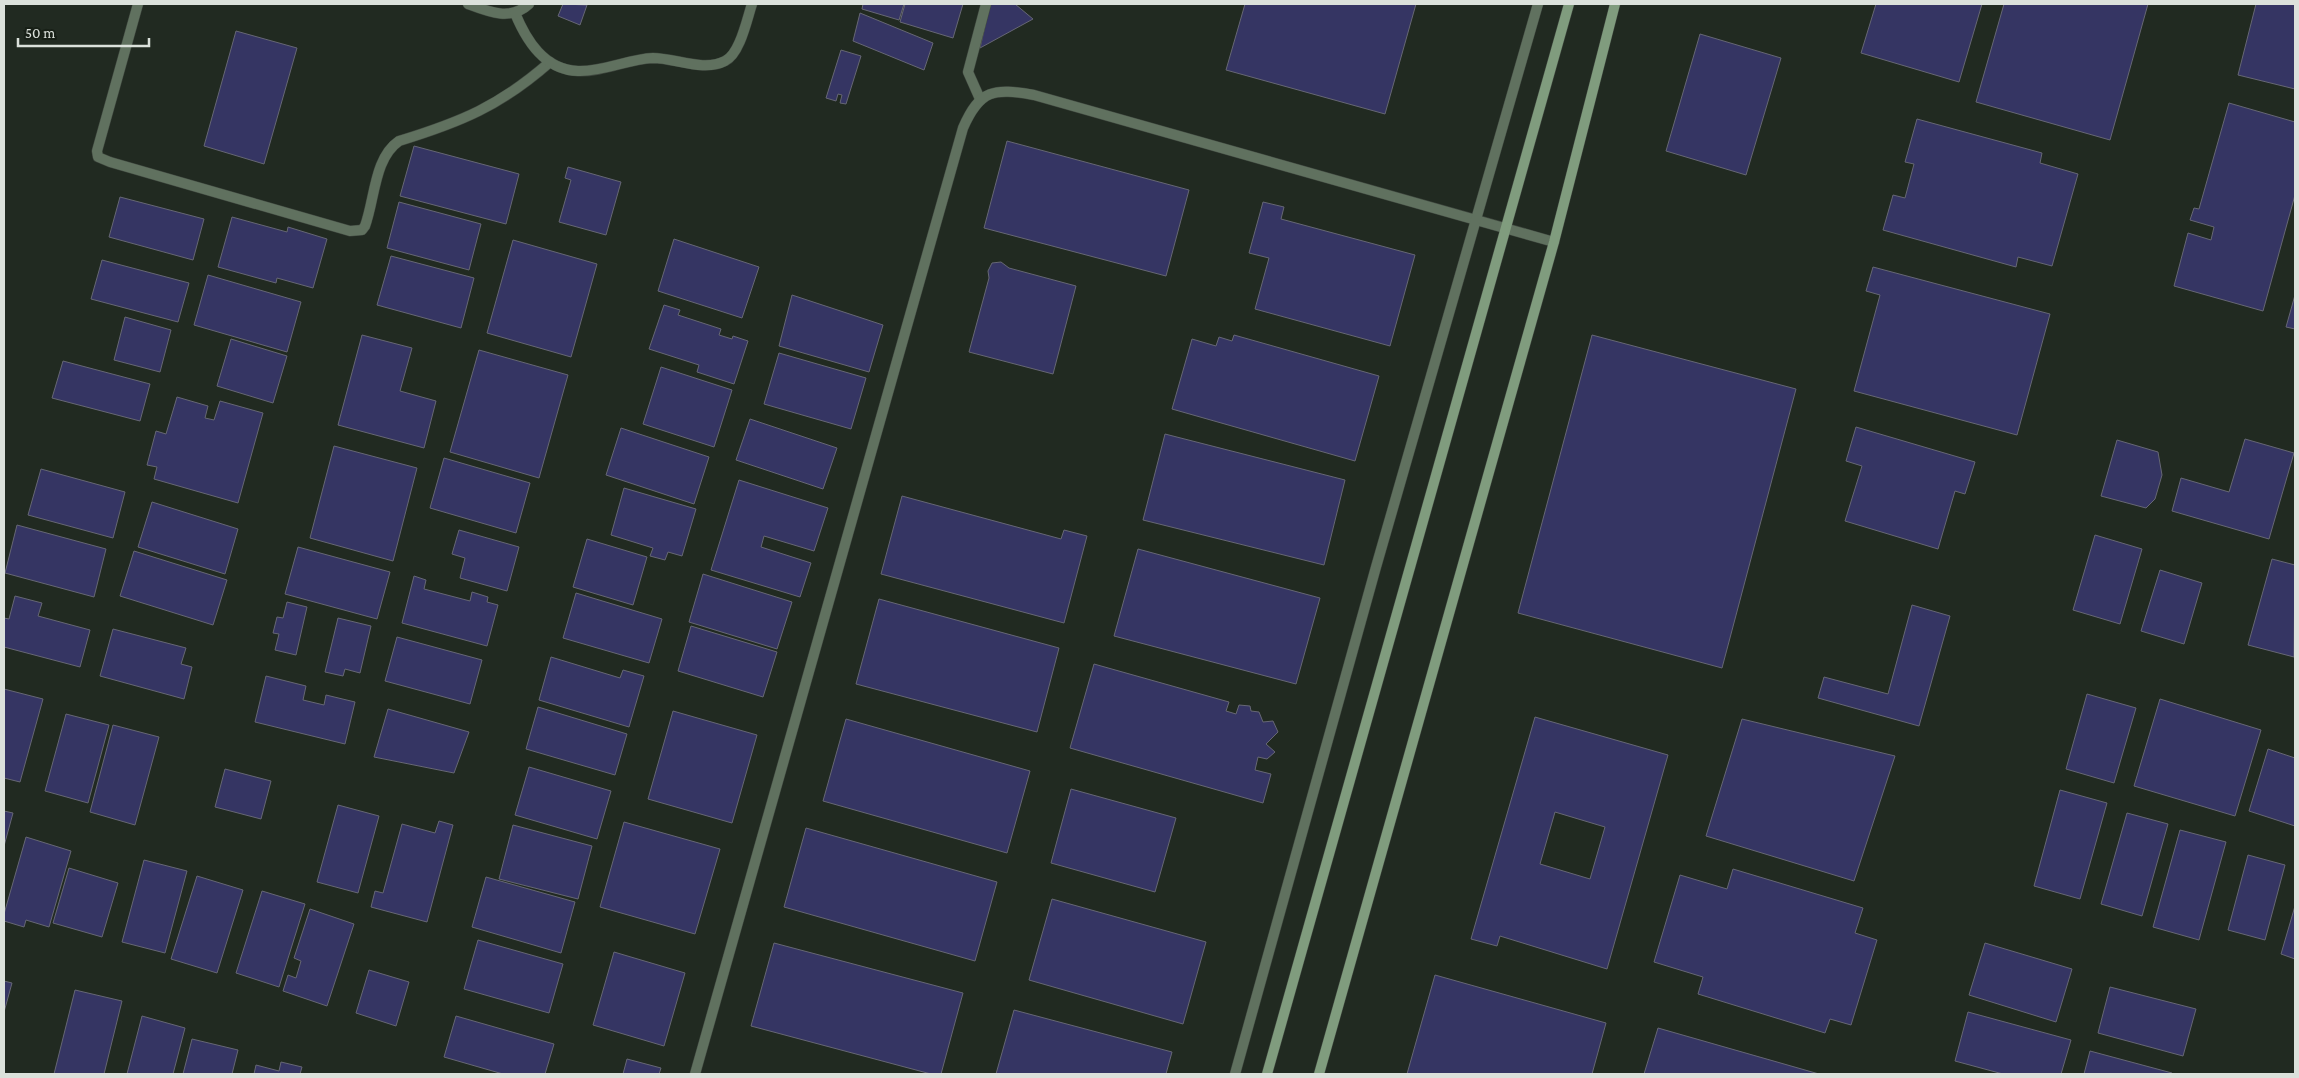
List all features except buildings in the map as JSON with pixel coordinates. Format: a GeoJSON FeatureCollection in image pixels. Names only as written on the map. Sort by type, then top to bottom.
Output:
{"type":"FeatureCollection","features":[{"type":"Feature","properties":{"kind":"main road"},"geometry":{"type":"LineString","coordinates":[[1267,1074],[1504,229],[1570,4]]}},
{"type":"Feature","properties":{"kind":"main road"},"geometry":{"type":"LineString","coordinates":[[1318,1074],[1554,242],[1615,4]]}},
{"type":"Feature","properties":{"kind":"street"},"geometry":{"type":"LineString","coordinates":[[138,4],[97,152],[98,157],[350,231],[362,230],[365,226],[380,171],[393,145],[399,140],[467,118],[508,96],[550,62]]}},
{"type":"Feature","properties":{"kind":"street"},"geometry":{"type":"LineString","coordinates":[[468,4],[488,12],[515,13],[522,11],[529,4]]}},
{"type":"Feature","properties":{"kind":"street"},"geometry":{"type":"LineString","coordinates":[[515,13],[531,46],[550,62],[563,68],[578,71],[653,58],[693,64],[712,64],[726,61],[734,54],[752,4]]}},
{"type":"Feature","properties":{"kind":"street"},"geometry":{"type":"LineString","coordinates":[[980,99],[968,72],[986,4]]}},
{"type":"Feature","properties":{"kind":"street"},"geometry":{"type":"LineString","coordinates":[[1234,1074],[1376,567],[1538,4]]}},
{"type":"Feature","properties":{"kind":"street"},"geometry":{"type":"LineString","coordinates":[[695,1074],[963,128],[970,113],[980,99],[989,94],[1010,91],[1034,95],[1554,242]]}}]}
